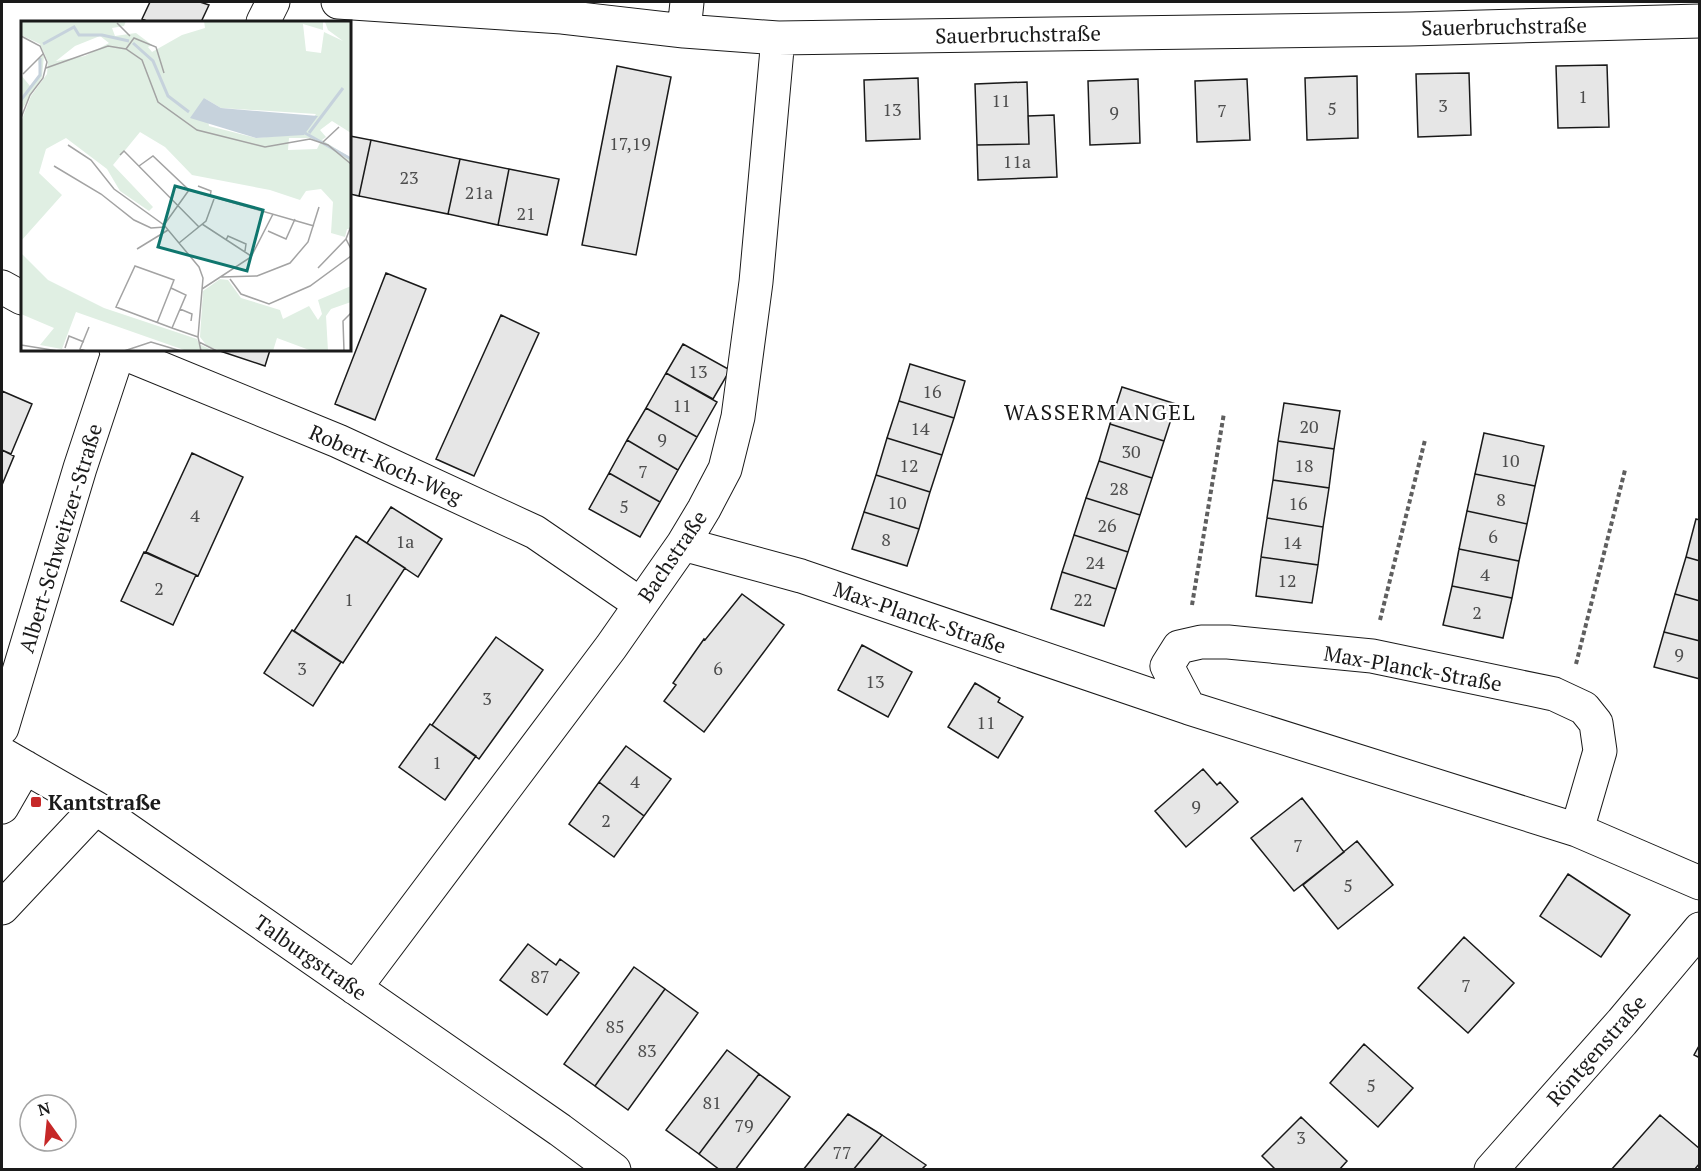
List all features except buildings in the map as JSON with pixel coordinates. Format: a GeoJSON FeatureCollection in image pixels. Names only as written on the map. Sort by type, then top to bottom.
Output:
{"type":"FeatureCollection","features":[{"type":"Feature","properties":{"kind":"street"},"geometry":{"type":"LineString","coordinates":[[264,21],[273,2]]}},
{"type":"Feature","properties":{"kind":"street","name":"Sauerbruchstraße"},"geometry":{"type":"LineString","coordinates":[[338,2],[562,17],[685,16],[778,38],[1410,29],[1700,21]]}},
{"type":"Feature","properties":{"kind":"street","name":"Bachstraße"},"geometry":{"type":"LineString","coordinates":[[355,988],[611,647],[683,544],[725,469],[738,417],[756,282],[778,38]]}},
{"type":"Feature","properties":{"kind":"street"},"geometry":{"type":"LineString","coordinates":[[2,287],[21,297]]}},
{"type":"Feature","properties":{"kind":"street","name":"Albert-Schweitzer-Straße"},"geometry":{"type":"LineString","coordinates":[[2,728],[118,351]]}},
{"type":"Feature","properties":{"kind":"street","name":"Robert-Koch-Weg"},"geometry":{"type":"LineString","coordinates":[[120,351],[338,441],[535,532],[640,604]]}},
{"type":"Feature","properties":{"kind":"street","name":"Max-Planck-Straße"},"geometry":{"type":"LineString","coordinates":[[683,544],[801,576],[1189,708],[1577,830],[1700,883]]}},
{"type":"Feature","properties":{"kind":"street","name":"Max-Planck-Straße"},"geometry":{"type":"LineString","coordinates":[[1189,708],[1167,666],[1179,647],[1201,642],[1228,642],[1372,656],[1554,694],[1584,708],[1596,723],[1600,751],[1577,830]]}},
{"type":"Feature","properties":{"kind":"street"},"geometry":{"type":"LineString","coordinates":[[2,807],[13,760]]}},
{"type":"Feature","properties":{"kind":"street","name":"Talburgstraße"},"geometry":{"type":"LineString","coordinates":[[13,760],[96,808],[560,1130],[614,1170]]}},
{"type":"Feature","properties":{"kind":"street"},"geometry":{"type":"LineString","coordinates":[[2,908],[96,808]]}},
{"type":"Feature","properties":{"kind":"street","name":"Röntgenstraße"},"geometry":{"type":"LineString","coordinates":[[1491,1170],[1622,1022],[1700,929]]}},
{"type":"Feature","properties":{"kind":"path"},"geometry":{"type":"LineString","coordinates":[[1201,642],[1190,615],[1224,413]]}},
{"type":"Feature","properties":{"kind":"path"},"geometry":{"type":"LineString","coordinates":[[1372,656],[1425,440]]}},
{"type":"Feature","properties":{"kind":"path"},"geometry":{"type":"LineString","coordinates":[[1567,700],[1625,470]]}},
{"type":"Feature","properties":{"kind":"place","name":"Kantstraße"},"geometry":{"type":"Point","coordinates":[36,802]}},
{"type":"Feature","properties":{"kind":"district","name":"WASSERMANGEL"},"geometry":{"type":"Point","coordinates":[1100,411]}}]}
